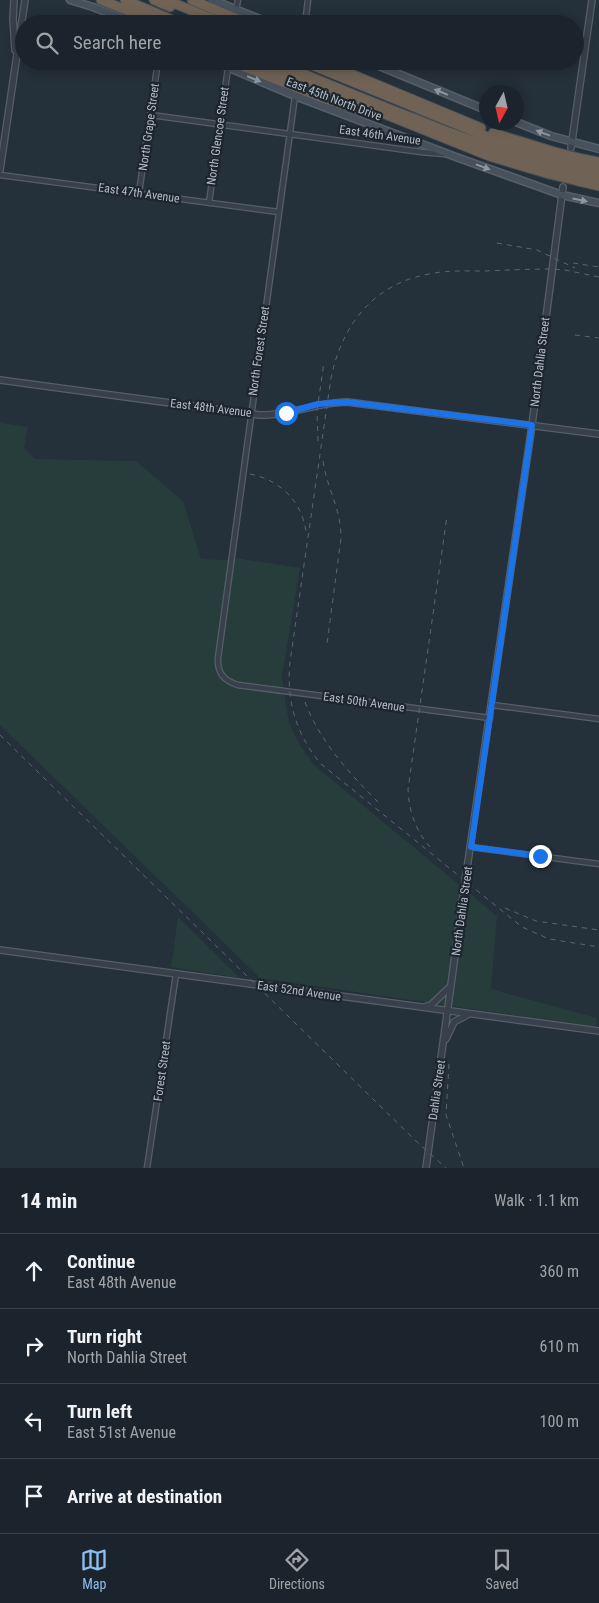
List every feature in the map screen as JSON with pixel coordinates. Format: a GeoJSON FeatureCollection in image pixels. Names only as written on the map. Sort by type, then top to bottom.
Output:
{"type":"FeatureCollection","features":[{"type":"Feature","properties":{"kind":"highway"},"geometry":{"type":"LineString","coordinates":[[101,0],[131,15]]}},
{"type":"Feature","properties":{"kind":"highway"},"geometry":{"type":"LineString","coordinates":[[125,0],[161,15]]}},
{"type":"Feature","properties":{"kind":"highway"},"geometry":{"type":"LineString","coordinates":[[154,0],[190,15]]}},
{"type":"Feature","properties":{"kind":"highway"},"geometry":{"type":"LineString","coordinates":[[166,0],[204,15]]}},
{"type":"Feature","properties":{"kind":"highway"},"geometry":{"type":"LineString","coordinates":[[192,0],[228,15]]}},
{"type":"Feature","properties":{"kind":"highway"},"geometry":{"type":"LineString","coordinates":[[243,70],[454,142]]}},
{"type":"Feature","properties":{"kind":"highway"},"geometry":{"type":"LineString","coordinates":[[275,70],[489,156],[552,163],[580,170],[599,178]]}},
{"type":"Feature","properties":{"kind":"highway"},"geometry":{"type":"LineString","coordinates":[[292,70],[388,109],[525,160],[552,163],[580,170],[599,170]]}},
{"type":"Feature","properties":{"kind":"highway"},"geometry":{"type":"LineString","coordinates":[[324,70],[552,163]]}},
{"type":"Feature","properties":{"kind":"highway"},"geometry":{"type":"LineString","coordinates":[[342,70],[487,130],[552,163]]}},
{"type":"Feature","properties":{"kind":"highway"},"geometry":{"type":"LineString","coordinates":[[357,70],[382,80],[404,95]]}},
{"type":"Feature","properties":{"kind":"highway"},"geometry":{"type":"LineString","coordinates":[[580,170],[599,162]]}},
{"type":"Feature","properties":{"kind":"highway"},"geometry":{"type":"LineString","coordinates":[[580,170],[599,186]]}},
{"type":"Feature","properties":{"kind":"main road"},"geometry":{"type":"LineString","coordinates":[[70,0],[124,15]]}},
{"type":"Feature","properties":{"kind":"main road"},"geometry":{"type":"LineString","coordinates":[[213,0],[250,15]]}},
{"type":"Feature","properties":{"kind":"main road","name":"East 45th North Drive"},"geometry":{"type":"LineString","coordinates":[[240,70],[296,96],[448,154]]}},
{"type":"Feature","properties":{"kind":"main road"},"geometry":{"type":"LineString","coordinates":[[389,70],[479,107]]}},
{"type":"Feature","properties":{"kind":"main road"},"geometry":{"type":"LineString","coordinates":[[524,125],[571,144],[599,149]]}},
{"type":"Feature","properties":{"kind":"main road","name":"East 46th Avenue"},"geometry":{"type":"LineString","coordinates":[[448,154],[562,195],[599,203]]}},
{"type":"Feature","properties":{"kind":"street"},"geometry":{"type":"LineString","coordinates":[[14,0],[15,46]]}},
{"type":"Feature","properties":{"kind":"street"},"geometry":{"type":"LineString","coordinates":[[23,15],[25,0]]}},
{"type":"Feature","properties":{"kind":"street"},"geometry":{"type":"LineString","coordinates":[[236,9],[238,0]]}},
{"type":"Feature","properties":{"kind":"street"},"geometry":{"type":"LineString","coordinates":[[306,15],[308,0]]}},
{"type":"Feature","properties":{"kind":"street"},"geometry":{"type":"LineString","coordinates":[[584,55],[592,0]]}},
{"type":"Feature","properties":{"kind":"street"},"geometry":{"type":"LineString","coordinates":[[0,170],[15,67]]}},
{"type":"Feature","properties":{"kind":"street","name":"North Grape Street"},"geometry":{"type":"LineString","coordinates":[[139,193],[157,70]]}},
{"type":"Feature","properties":{"kind":"street","name":"North Glencoe Street"},"geometry":{"type":"LineString","coordinates":[[209,203],[228,70]]}},
{"type":"Feature","properties":{"kind":"street"},"geometry":{"type":"LineString","coordinates":[[571,144],[582,70]]}},
{"type":"Feature","properties":{"kind":"street","name":"North Forest Street"},"geometry":{"type":"LineString","coordinates":[[238,685],[223,678],[219,671],[218,661],[296,96]]}},
{"type":"Feature","properties":{"kind":"street","name":"East 46th Avenue"},"geometry":{"type":"LineString","coordinates":[[151,115],[421,152],[448,154]]}},
{"type":"Feature","properties":{"kind":"street","name":"East 47th Avenue"},"geometry":{"type":"LineString","coordinates":[[0,175],[279,212]]}},
{"type":"Feature","properties":{"kind":"street","name":"North Dahlia Street"},"geometry":{"type":"LineString","coordinates":[[448,1012],[532,425],[563,187]]}},
{"type":"Feature","properties":{"kind":"street","name":"East 48th Avenue"},"geometry":{"type":"LineString","coordinates":[[0,380],[251,414],[280,414],[318,404],[347,402],[599,434]]}},
{"type":"Feature","properties":{"kind":"street","name":"East 50th Avenue"},"geometry":{"type":"LineString","coordinates":[[238,685],[490,718]]}},
{"type":"Feature","properties":{"kind":"street"},"geometry":{"type":"LineString","coordinates":[[492,705],[599,719]]}},
{"type":"Feature","properties":{"kind":"street"},"geometry":{"type":"LineString","coordinates":[[471,847],[599,864]]}},
{"type":"Feature","properties":{"kind":"street","name":"East 52nd Avenue"},"geometry":{"type":"LineString","coordinates":[[0,950],[599,1032]]}},
{"type":"Feature","properties":{"kind":"street","name":"Forest Street"},"geometry":{"type":"LineString","coordinates":[[148,1168],[176,974]]}},
{"type":"Feature","properties":{"kind":"street"},"geometry":{"type":"LineString","coordinates":[[416,1007],[431,1005],[452,986]]}},
{"type":"Feature","properties":{"kind":"street","name":"Dahlia Street"},"geometry":{"type":"LineString","coordinates":[[426,1168],[448,1012]]}},
{"type":"Feature","properties":{"kind":"street"},"geometry":{"type":"LineString","coordinates":[[443,1048],[454,1022],[467,1014]]}},
{"type":"Feature","properties":{"kind":"green space"},"geometry":{"type":"Polygon","coordinates":[[[0,423],[28,427],[24,448],[35,459],[136,461],[183,501],[201,559],[227,560],[236,558],[300,568],[282,676],[289,723],[299,744],[314,765],[497,916],[491,989],[597,1018],[596,1027],[260,978],[0,725],[0,423]]]}},
{"type":"Feature","properties":{"kind":"green space"},"geometry":{"type":"Polygon","coordinates":[[[178,917],[240,978],[171,967],[178,917]]]}},
{"type":"Feature","properties":{"kind":"railway"},"geometry":{"type":"LineString","coordinates":[[497,243],[537,250],[575,268]]}},
{"type":"Feature","properties":{"kind":"railway"},"geometry":{"type":"LineString","coordinates":[[573,263],[599,267]]}},
{"type":"Feature","properties":{"kind":"railway"},"geometry":{"type":"LineString","coordinates":[[599,277],[551,269],[458,271],[429,274],[409,279],[376,297],[352,324],[343,341],[331,378],[289,676],[291,703],[299,729],[312,753],[321,764],[522,927],[549,939],[599,947]]}},
{"type":"Feature","properties":{"kind":"railway"},"geometry":{"type":"LineString","coordinates":[[575,335],[599,338]]}},
{"type":"Feature","properties":{"kind":"railway"},"geometry":{"type":"LineString","coordinates":[[318,441],[317,411],[324,362]]}},
{"type":"Feature","properties":{"kind":"railway"},"geometry":{"type":"LineString","coordinates":[[323,461],[339,517],[341,538],[327,644]]}},
{"type":"Feature","properties":{"kind":"railway"},"geometry":{"type":"LineString","coordinates":[[250,474],[271,481],[288,494],[300,511],[306,532]]}},
{"type":"Feature","properties":{"kind":"railway"},"geometry":{"type":"LineString","coordinates":[[430,847],[420,834],[414,820],[408,789],[447,516]]}},
{"type":"Feature","properties":{"kind":"railway"},"geometry":{"type":"LineString","coordinates":[[305,702],[311,717],[327,744],[347,769],[380,804]]}},
{"type":"Feature","properties":{"kind":"railway"},"geometry":{"type":"LineString","coordinates":[[0,735],[416,1141],[446,1168]]}},
{"type":"Feature","properties":{"kind":"railway"},"geometry":{"type":"LineString","coordinates":[[505,908],[536,921],[599,930]]}},
{"type":"Feature","properties":{"kind":"railway"},"geometry":{"type":"LineString","coordinates":[[449,1064],[446,1115],[464,1168]]}},
{"type":"Feature","properties":{"kind":"route"},"geometry":{"type":"LineString","coordinates":[[286,413],[318,404],[347,402],[532,425],[471,847],[540,856]]}}]}
